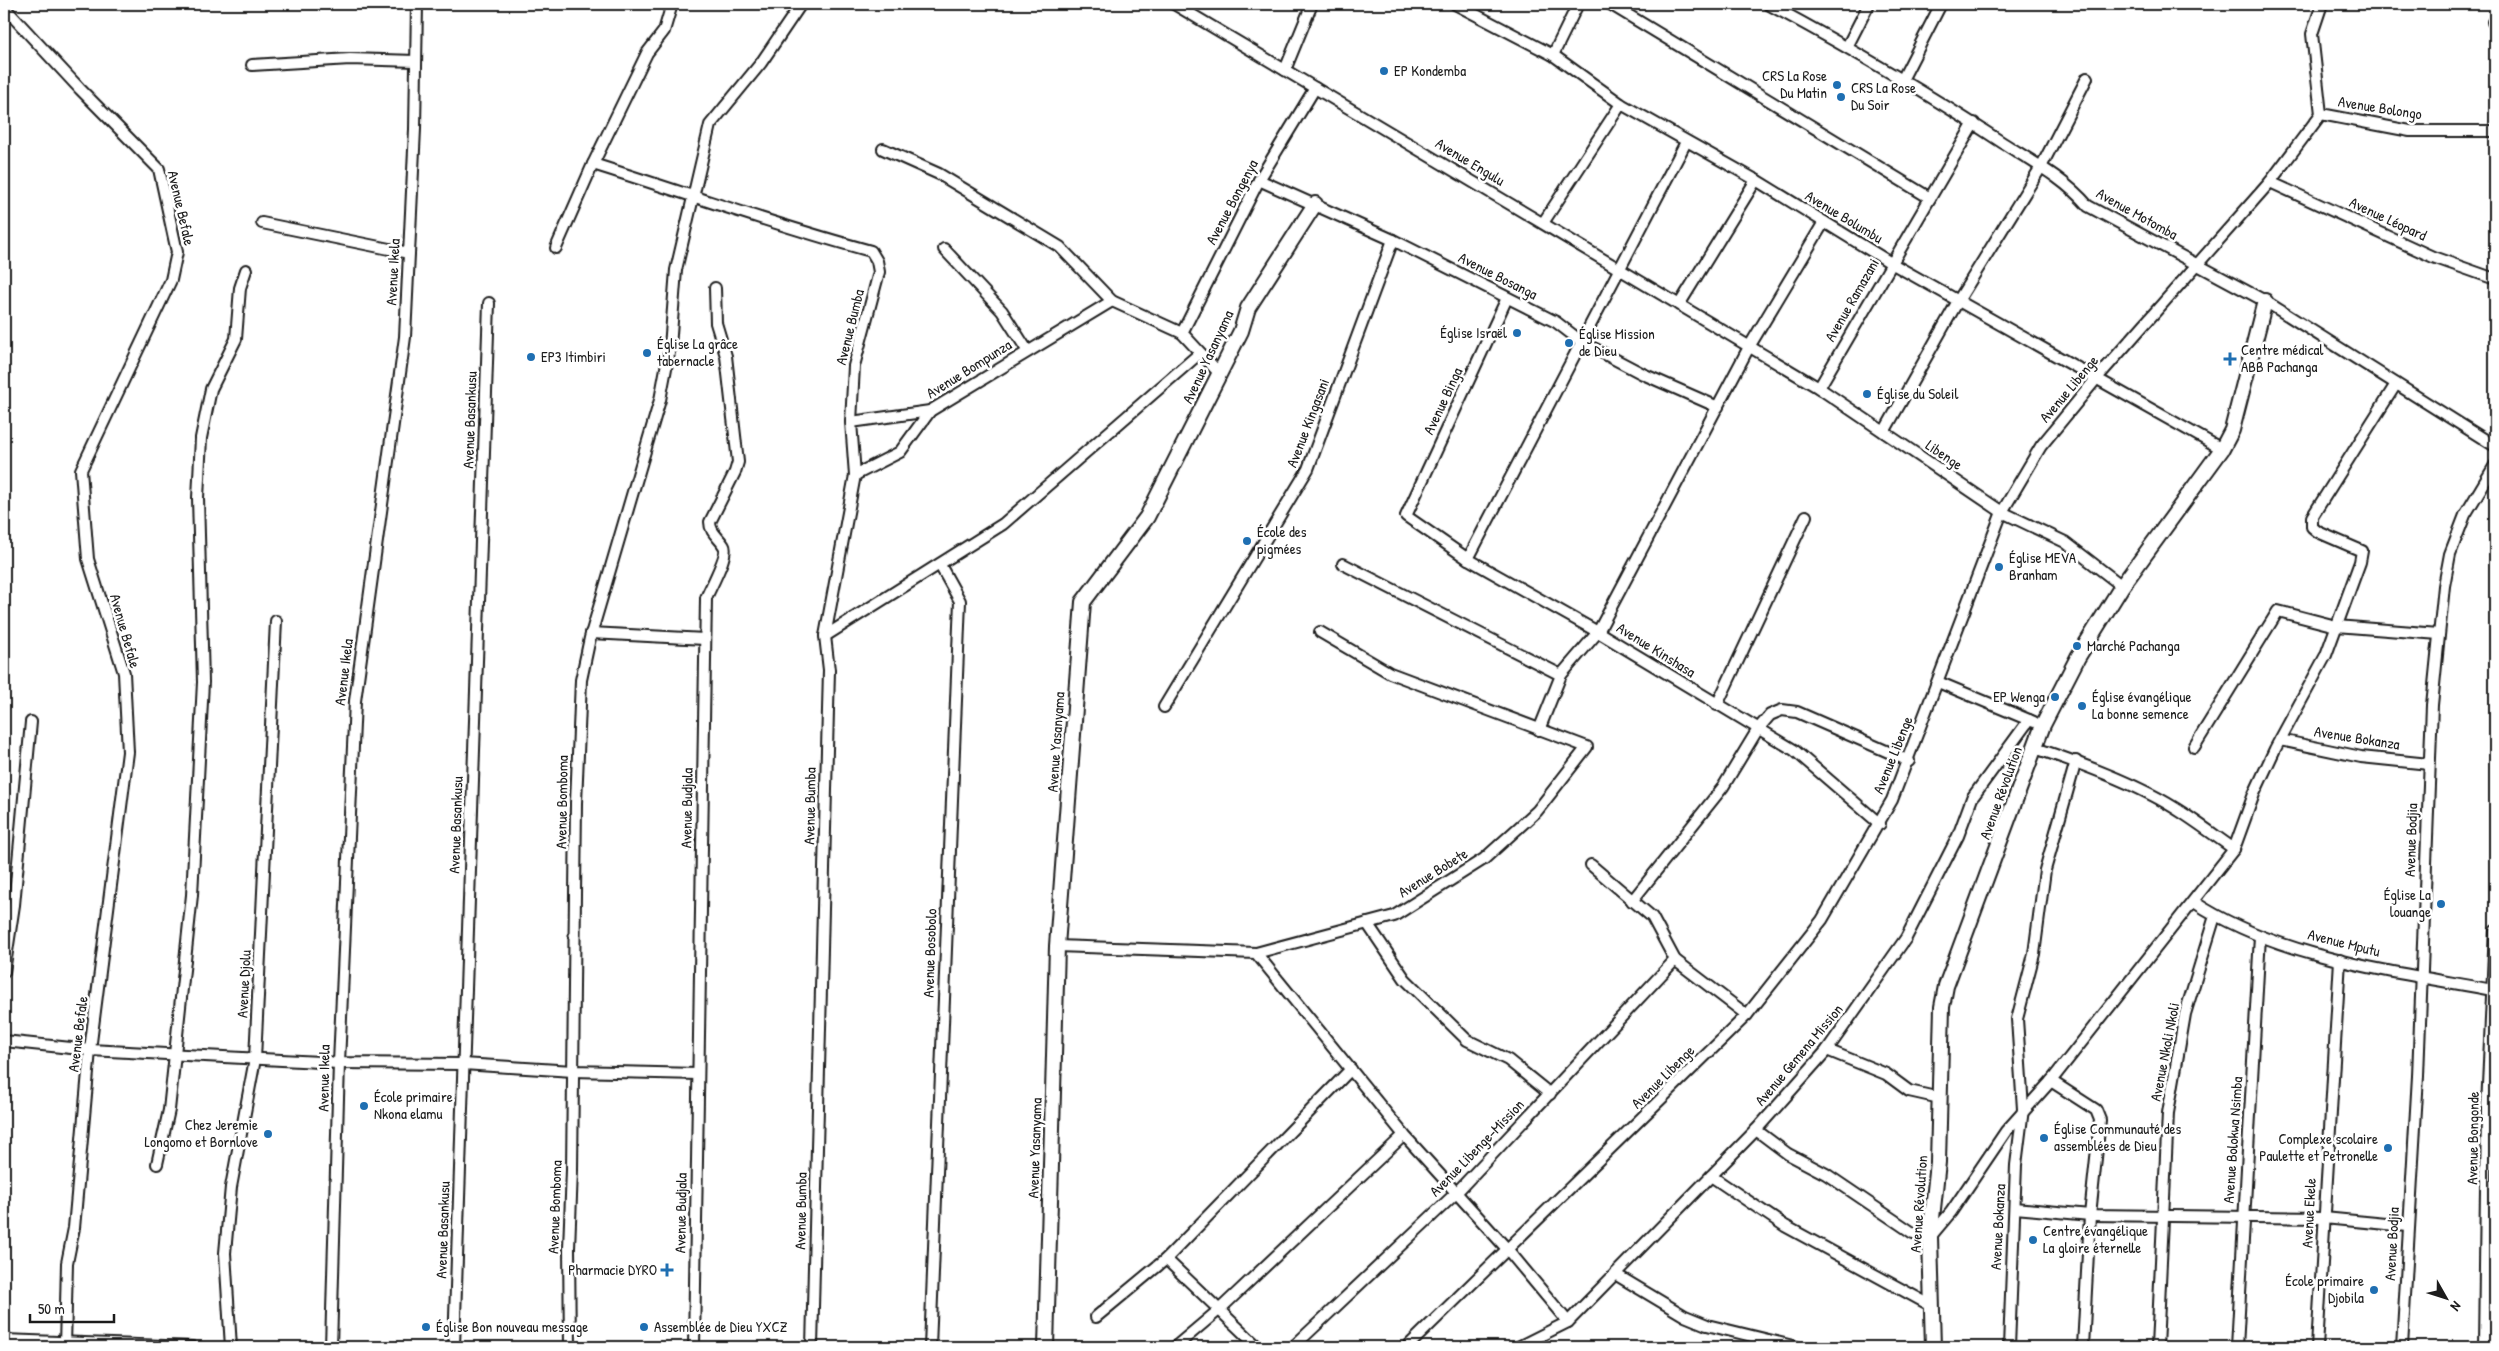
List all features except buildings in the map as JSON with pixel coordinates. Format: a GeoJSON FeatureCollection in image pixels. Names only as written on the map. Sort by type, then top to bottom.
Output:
{"type":"FeatureCollection","features":[{"type":"Feature","properties":{"kind":"street","name":"Avenue Ikela"},"geometry":{"type":"LineString","coordinates":[[331,1347],[339,1064],[355,701],[405,337],[417,4]]}},
{"type":"Feature","properties":{"kind":"street"},"geometry":{"type":"LineString","coordinates":[[556,248],[593,164],[647,53],[664,31],[672,4]]}},
{"type":"Feature","properties":{"kind":"street","name":"Avenue Bomboma"},"geometry":{"type":"LineString","coordinates":[[570,1347],[569,1248],[576,794],[581,680],[592,633],[660,400],[670,347],[676,270],[710,124],[761,63],[801,4]]}},
{"type":"Feature","properties":{"kind":"street","name":"Avenue Engulu"},"geometry":{"type":"LineString","coordinates":[[1174,4],[1749,347]]}},
{"type":"Feature","properties":{"kind":"street"},"geometry":{"type":"LineString","coordinates":[[1285,70],[1312,4]]}},
{"type":"Feature","properties":{"kind":"street","name":"Avenue Bolumbu"},"geometry":{"type":"LineString","coordinates":[[1455,4],[1553,55],[1621,104],[1756,180],[1891,263],[2222,449]]}},
{"type":"Feature","properties":{"kind":"street"},"geometry":{"type":"LineString","coordinates":[[1553,55],[1578,4]]}},
{"type":"Feature","properties":{"kind":"street"},"geometry":{"type":"LineString","coordinates":[[1610,4],[1930,198]]}},
{"type":"Feature","properties":{"kind":"street","name":"Avenue Motomba"},"geometry":{"type":"LineString","coordinates":[[1768,4],[1847,47],[1974,124],[2074,190],[2088,206],[2265,301],[2495,446]]}},
{"type":"Feature","properties":{"kind":"street"},"geometry":{"type":"LineString","coordinates":[[1847,47],[1869,4]]}},
{"type":"Feature","properties":{"kind":"street"},"geometry":{"type":"LineString","coordinates":[[1902,80],[1941,4]]}},
{"type":"Feature","properties":{"kind":"street"},"geometry":{"type":"LineString","coordinates":[[2321,114],[2312,34],[2322,4]]}},
{"type":"Feature","properties":{"kind":"street","name":"Avenue Befale"},"geometry":{"type":"LineString","coordinates":[[4,7],[158,169],[178,252],[171,280],[80,470],[88,559],[124,673],[128,752],[90,1050],[74,1228],[67,1263],[65,1345]]}},
{"type":"Feature","properties":{"kind":"street"},"geometry":{"type":"LineString","coordinates":[[252,65],[350,59],[416,61]]}},
{"type":"Feature","properties":{"kind":"street"},"geometry":{"type":"LineString","coordinates":[[1884,432],[1958,301],[2041,168],[2087,78]]}},
{"type":"Feature","properties":{"kind":"street","name":"Avenue Bongenya"},"geometry":{"type":"LineString","coordinates":[[1182,333],[1259,180],[1315,88]]}},
{"type":"Feature","properties":{"kind":"street"},"geometry":{"type":"LineString","coordinates":[[1543,223],[1621,104]]}},
{"type":"Feature","properties":{"kind":"street","name":"Avenue Bolongo"},"geometry":{"type":"LineString","coordinates":[[2321,114],[2410,131],[2495,131]]}},
{"type":"Feature","properties":{"kind":"street","name":"Avenue Libenge"},"geometry":{"type":"LineString","coordinates":[[1407,1347],[1747,1015],[1822,920],[1880,824],[1909,761],[2002,512],[2041,446],[2096,379],[2270,182],[2321,114]]}},
{"type":"Feature","properties":{"kind":"street","name":"Avenue Ramazani"},"geometry":{"type":"LineString","coordinates":[[1819,388],[1974,124]]}},
{"type":"Feature","properties":{"kind":"street"},"geometry":{"type":"LineString","coordinates":[[1468,559],[1686,142]]}},
{"type":"Feature","properties":{"kind":"street"},"geometry":{"type":"LineString","coordinates":[[883,149],[938,174],[1060,247],[1112,301],[1182,333],[1220,374]]}},
{"type":"Feature","properties":{"kind":"street"},"geometry":{"type":"LineString","coordinates":[[593,164],[693,196]]}},
{"type":"Feature","properties":{"kind":"street","name":"Avenue Bosanga"},"geometry":{"type":"LineString","coordinates":[[1259,180],[1393,240],[1556,322],[1582,342],[1643,374],[1718,407]]}},
{"type":"Feature","properties":{"kind":"street"},"geometry":{"type":"LineString","coordinates":[[1678,305],[1756,180]]}},
{"type":"Feature","properties":{"kind":"street","name":"Avenue Léopard"},"geometry":{"type":"LineString","coordinates":[[2270,182],[2434,257],[2495,279]]}},
{"type":"Feature","properties":{"kind":"street","name":"Avenue Bumba"},"geometry":{"type":"LineString","coordinates":[[693,196],[790,230],[871,252],[878,261],[880,272],[854,366],[851,422],[855,475],[825,636],[828,680],[812,1347]]}},
{"type":"Feature","properties":{"kind":"street","name":"Avenue Yasanyama"},"geometry":{"type":"LineString","coordinates":[[1046,1347],[1056,946],[1083,602],[1147,516],[1241,331],[1248,308],[1314,204]]}},
{"type":"Feature","properties":{"kind":"street"},"geometry":{"type":"LineString","coordinates":[[1320,632],[1390,673],[1539,730],[1561,675],[1598,632],[1749,347],[1824,222]]}},
{"type":"Feature","properties":{"kind":"street"},"geometry":{"type":"LineString","coordinates":[[262,223],[409,254]]}},
{"type":"Feature","properties":{"kind":"street","name":"Avenue Kingasani"},"geometry":{"type":"LineString","coordinates":[[1164,707],[1308,469],[1393,240]]}},
{"type":"Feature","properties":{"kind":"street"},"geometry":{"type":"LineString","coordinates":[[944,249],[1002,311],[1028,350]]}},
{"type":"Feature","properties":{"kind":"street"},"geometry":{"type":"LineString","coordinates":[[157,1164],[169,1110],[192,895],[202,700],[198,498],[201,438],[211,389],[236,339],[240,288],[246,270]]}},
{"type":"Feature","properties":{"kind":"street","name":"Avenue Budjala"},"geometry":{"type":"LineString","coordinates":[[694,1347],[706,598],[726,549],[710,528],[710,522],[735,472],[738,462],[726,356],[716,323],[715,288]]}},
{"type":"Feature","properties":{"kind":"street","name":"Avenue Binga"},"geometry":{"type":"LineString","coordinates":[[1406,516],[1507,298]]}},
{"type":"Feature","properties":{"kind":"street","name":"Avenue Bompunza"},"geometry":{"type":"LineString","coordinates":[[855,475],[900,452],[930,411],[1028,350],[1112,301]]}},
{"type":"Feature","properties":{"kind":"street","name":"Avenue Révolution"},"geometry":{"type":"LineString","coordinates":[[1932,1347],[1930,1238],[1937,1179],[1942,1007],[1946,986],[2043,725],[2078,656],[2122,586],[2222,449],[2232,430],[2265,301]]}},
{"type":"Feature","properties":{"kind":"street","name":"Avenue Basankusu"},"geometry":{"type":"LineString","coordinates":[[454,1347],[489,304]]}},
{"type":"Feature","properties":{"kind":"street","name":"Libenge"},"geometry":{"type":"LineString","coordinates":[[1749,347],[1819,388],[2002,512],[2065,542],[2122,586]]}},
{"type":"Feature","properties":{"kind":"street"},"geometry":{"type":"LineString","coordinates":[[825,636],[1002,524],[1200,353]]}},
{"type":"Feature","properties":{"kind":"street"},"geometry":{"type":"LineString","coordinates":[[1756,1130],[1788,1154],[1826,1174],[1913,1233],[1930,1238],[1951,1212],[2023,1109],[2051,1081],[2234,849],[2254,794],[2280,740],[2326,655],[2357,572],[2362,551],[2318,532],[2312,527],[2312,517],[2396,384]]}},
{"type":"Feature","properties":{"kind":"street"},"geometry":{"type":"LineString","coordinates":[[851,422],[930,411]]}},
{"type":"Feature","properties":{"kind":"street","name":"Avenue Bodjia"},"geometry":{"type":"LineString","coordinates":[[2402,1347],[2407,1226],[2418,1076],[2432,705],[2444,586],[2450,554],[2465,515],[2495,465]]}},
{"type":"Feature","properties":{"kind":"street","name":"Avenue Kinshasa"},"geometry":{"type":"LineString","coordinates":[[1406,516],[1468,559],[1598,632],[1794,750],[1880,824]]}},
{"type":"Feature","properties":{"kind":"street"},"geometry":{"type":"LineString","coordinates":[[1717,705],[1806,516]]}},
{"type":"Feature","properties":{"kind":"street"},"geometry":{"type":"LineString","coordinates":[[1342,564],[1561,675]]}},
{"type":"Feature","properties":{"kind":"street","name":"Avenue Bosobolo"},"geometry":{"type":"LineString","coordinates":[[930,1347],[960,601],[940,565]]}},
{"type":"Feature","properties":{"kind":"street"},"geometry":{"type":"LineString","coordinates":[[2194,747],[2278,611],[2336,626],[2439,634]]}},
{"type":"Feature","properties":{"kind":"street","name":"Avenue Djolu"},"geometry":{"type":"LineString","coordinates":[[231,1347],[225,1253],[231,1187],[256,1059],[276,620]]}},
{"type":"Feature","properties":{"kind":"street"},"geometry":{"type":"LineString","coordinates":[[592,633],[705,639]]}},
{"type":"Feature","properties":{"kind":"street"},"geometry":{"type":"LineString","coordinates":[[1938,682],[2043,725]]}},
{"type":"Feature","properties":{"kind":"street"},"geometry":{"type":"LineString","coordinates":[[1632,901],[1723,787],[1758,730],[1770,715],[1782,710],[1797,712],[1909,761]]}},
{"type":"Feature","properties":{"kind":"street","name":"Avenue Gemena Mission"},"geometry":{"type":"LineString","coordinates":[[1518,1347],[1568,1322],[1756,1130],[1827,1050],[1906,938],[1958,836],[1972,798],[2029,720]]}},
{"type":"Feature","properties":{"kind":"street"},"geometry":{"type":"LineString","coordinates":[[4,972],[14,906],[31,722]]}},
{"type":"Feature","properties":{"kind":"street","name":"Avenue Bobete"},"geometry":{"type":"LineString","coordinates":[[1056,946],[1256,953],[1394,916],[1484,859],[1537,811],[1588,746],[1539,730]]}},
{"type":"Feature","properties":{"kind":"street","name":"Avenue Bokanza"},"geometry":{"type":"LineString","coordinates":[[2280,740],[2360,757],[2429,764]]}},
{"type":"Feature","properties":{"kind":"street"},"geometry":{"type":"LineString","coordinates":[[2035,748],[2076,761],[2150,794],[2177,809],[2234,849]]}},
{"type":"Feature","properties":{"kind":"street","name":"Avenue Bokanza"},"geometry":{"type":"LineString","coordinates":[[2009,1347],[2016,1165],[2023,1109],[2017,1019],[2034,954],[2044,870],[2076,761]]}},
{"type":"Feature","properties":{"kind":"street"},"geometry":{"type":"LineString","coordinates":[[1590,865],[1652,917],[1675,960],[1747,1015]]}},
{"type":"Feature","properties":{"kind":"street","name":"Avenue Mputu"},"geometry":{"type":"LineString","coordinates":[[2194,902],[2215,916],[2260,936],[2340,960],[2493,990]]}},
{"type":"Feature","properties":{"kind":"street","name":"Avenue Nkoli Nkoli"},"geometry":{"type":"LineString","coordinates":[[2157,1347],[2168,1113],[2185,1014],[2215,916]]}},
{"type":"Feature","properties":{"kind":"street"},"geometry":{"type":"LineString","coordinates":[[1367,923],[1405,979],[1467,1040],[1508,1060],[1550,1094]]}},
{"type":"Feature","properties":{"kind":"street","name":"Avenue Bongonde"},"geometry":{"type":"LineString","coordinates":[[2484,1347],[2487,1106],[2495,930]]}},
{"type":"Feature","properties":{"kind":"street","name":"Avenue Bolokwa Nsimba"},"geometry":{"type":"LineString","coordinates":[[2237,1347],[2260,936]]}},
{"type":"Feature","properties":{"kind":"street"},"geometry":{"type":"LineString","coordinates":[[1256,953],[1404,1135],[1508,1250],[1568,1322]]}},
{"type":"Feature","properties":{"kind":"street","name":"Avenue Libenge-Mission"},"geometry":{"type":"LineString","coordinates":[[1293,1347],[1456,1194],[1675,960]]}},
{"type":"Feature","properties":{"kind":"street","name":"Avenue Ekele"},"geometry":{"type":"LineString","coordinates":[[2316,1347],[2340,960]]}},
{"type":"Feature","properties":{"kind":"street"},"geometry":{"type":"LineString","coordinates":[[4,1041],[90,1050],[339,1064],[462,1064],[573,1071],[698,1074]]}},
{"type":"Feature","properties":{"kind":"street"},"geometry":{"type":"LineString","coordinates":[[1827,1050],[1886,1074],[1909,1091],[1940,1098]]}},
{"type":"Feature","properties":{"kind":"street"},"geometry":{"type":"LineString","coordinates":[[1096,1317],[1166,1259],[1351,1069]]}},
{"type":"Feature","properties":{"kind":"street"},"geometry":{"type":"LineString","coordinates":[[2051,1081],[2096,1110],[2100,1120],[2090,1215],[2083,1347]]}},
{"type":"Feature","properties":{"kind":"street"},"geometry":{"type":"LineString","coordinates":[[1175,1347],[1220,1309],[1404,1135]]}},
{"type":"Feature","properties":{"kind":"street"},"geometry":{"type":"LineString","coordinates":[[1711,1176],[1785,1226],[1932,1306]]}},
{"type":"Feature","properties":{"kind":"street"},"geometry":{"type":"LineString","coordinates":[[2015,1208],[2090,1215],[2162,1214],[2324,1218],[2407,1226]]}},
{"type":"Feature","properties":{"kind":"street"},"geometry":{"type":"LineString","coordinates":[[1166,1259],[1258,1347]]}},
{"type":"Feature","properties":{"kind":"street"},"geometry":{"type":"LineString","coordinates":[[1615,1274],[1685,1316],[1707,1325],[1797,1347]]}},
{"type":"Feature","properties":{"kind":"street"},"geometry":{"type":"LineString","coordinates":[[4,1340],[65,1345],[192,1347]]}},
{"type":"Feature","properties":{"kind":"place","name":"EP Kondemba"},"geometry":{"type":"Point","coordinates":[1384,71]}},
{"type":"Feature","properties":{"kind":"place","name":"CRS La Rose Du Matin"},"geometry":{"type":"Point","coordinates":[1837,85]}},
{"type":"Feature","properties":{"kind":"place","name":"CRS La Rose Du Soir"},"geometry":{"type":"Point","coordinates":[1841,97]}},
{"type":"Feature","properties":{"kind":"place","name":"Église Israël"},"geometry":{"type":"Point","coordinates":[1517,333]}},
{"type":"Feature","properties":{"kind":"place","name":"Église Mission de Dieu"},"geometry":{"type":"Point","coordinates":[1569,343]}},
{"type":"Feature","properties":{"kind":"place","name":"Église La grâce tabernacle"},"geometry":{"type":"Point","coordinates":[647,353]}},
{"type":"Feature","properties":{"kind":"place","name":"EP3 Itimbiri"},"geometry":{"type":"Point","coordinates":[531,357]}},
{"type":"Feature","properties":{"kind":"place","name":"Centre médical ABB Pachanga"},"geometry":{"type":"Point","coordinates":[2230,359]}},
{"type":"Feature","properties":{"kind":"place","name":"Église du Soleil"},"geometry":{"type":"Point","coordinates":[1867,394]}},
{"type":"Feature","properties":{"kind":"place","name":"École des pigmées"},"geometry":{"type":"Point","coordinates":[1247,541]}},
{"type":"Feature","properties":{"kind":"place","name":"Église MEVA Branham"},"geometry":{"type":"Point","coordinates":[1999,567]}},
{"type":"Feature","properties":{"kind":"place","name":"Marché Pachanga"},"geometry":{"type":"Point","coordinates":[2077,646]}},
{"type":"Feature","properties":{"kind":"place","name":"EP Wenga"},"geometry":{"type":"Point","coordinates":[2055,697]}},
{"type":"Feature","properties":{"kind":"place","name":"Église évangélique La bonne semence"},"geometry":{"type":"Point","coordinates":[2082,706]}},
{"type":"Feature","properties":{"kind":"place","name":"Église La louange"},"geometry":{"type":"Point","coordinates":[2441,904]}},
{"type":"Feature","properties":{"kind":"place","name":"École primaire Nkona elamu"},"geometry":{"type":"Point","coordinates":[364,1106]}},
{"type":"Feature","properties":{"kind":"place","name":"Chez Jeremie Longomo et Bornlove"},"geometry":{"type":"Point","coordinates":[268,1134]}},
{"type":"Feature","properties":{"kind":"place","name":"Église Communauté des assemblées de Dieu"},"geometry":{"type":"Point","coordinates":[2044,1138]}},
{"type":"Feature","properties":{"kind":"place","name":"Complexe scolaire Paulette et Petronelle"},"geometry":{"type":"Point","coordinates":[2388,1148]}},
{"type":"Feature","properties":{"kind":"place","name":"Centre évangélique La gloire éternelle"},"geometry":{"type":"Point","coordinates":[2033,1240]}},
{"type":"Feature","properties":{"kind":"place","name":"Pharmacie DYRO"},"geometry":{"type":"Point","coordinates":[667,1270]}},
{"type":"Feature","properties":{"kind":"place","name":"École primaire Djobila"},"geometry":{"type":"Point","coordinates":[2374,1290]}},
{"type":"Feature","properties":{"kind":"place","name":"Église Bon nouveau message"},"geometry":{"type":"Point","coordinates":[426,1327]}},
{"type":"Feature","properties":{"kind":"place","name":"Assemblée de Dieu YXCZ"},"geometry":{"type":"Point","coordinates":[644,1327]}}]}
